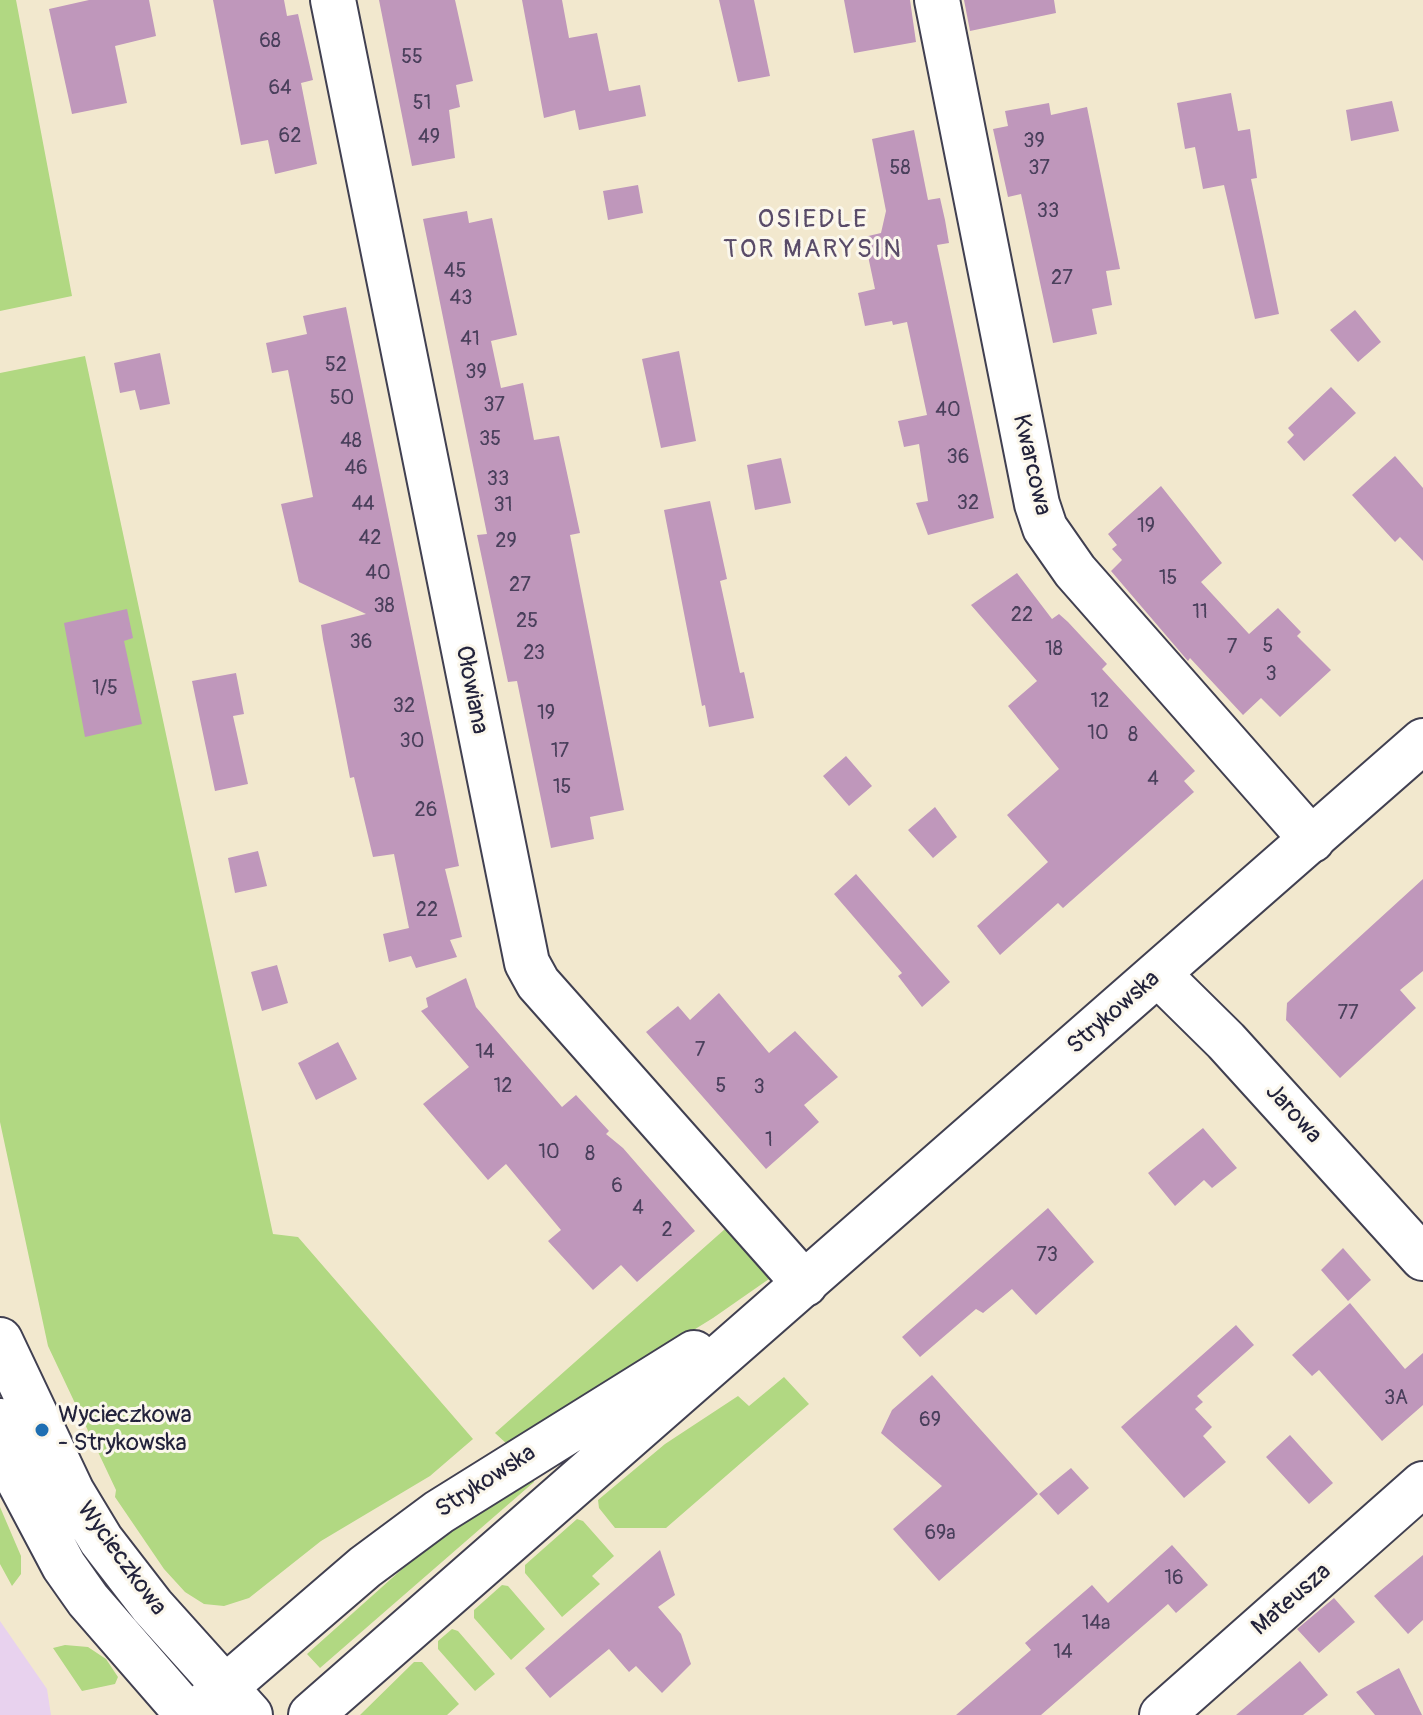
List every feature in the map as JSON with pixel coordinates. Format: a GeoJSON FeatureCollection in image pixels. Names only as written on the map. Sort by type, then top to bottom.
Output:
{"type":"FeatureCollection","features":[{"type":"Feature","properties":{"kind":"street","name":"Ołowiana"},"geometry":{"type":"LineString","coordinates":[[333,0],[527,963],[538,983],[805,1284]]}},
{"type":"Feature","properties":{"kind":"street","name":"Kwarcowa"},"geometry":{"type":"LineString","coordinates":[[937,0],[1037,504],[1045,528],[1075,571],[1312,840]]}},
{"type":"Feature","properties":{"kind":"street","name":"Strykowska"},"geometry":{"type":"LineString","coordinates":[[311,1715],[1423,741]]}},
{"type":"Feature","properties":{"kind":"street","name":"Jarowa"},"geometry":{"type":"LineString","coordinates":[[1158,974],[1226,1041],[1423,1258]]}},
{"type":"Feature","properties":{"kind":"street","name":"Strykowska"},"geometry":{"type":"LineString","coordinates":[[214,1708],[365,1567],[439,1512],[805,1284]]}},
{"type":"Feature","properties":{"kind":"street","name":"Wycieczkowa"},"geometry":{"type":"LineString","coordinates":[[0,1340],[72,1492],[101,1540],[152,1606],[214,1708]]}},
{"type":"Feature","properties":{"kind":"street","name":"Wycieczkowa"},"geometry":{"type":"LineString","coordinates":[[0,1421],[20,1483],[64,1566],[88,1600],[214,1708]]}},
{"type":"Feature","properties":{"kind":"street","name":"Mateusza"},"geometry":{"type":"LineString","coordinates":[[1162,1715],[1423,1484]]}},
{"type":"Feature","properties":{"kind":"shaded area"},"geometry":{"type":"Polygon","coordinates":[[[0,1621],[47,1689],[51,1715],[0,1715],[0,1621]]]}},
{"type":"Feature","properties":{"kind":"green space"},"geometry":{"type":"Polygon","coordinates":[[[0,0],[16,0],[72,296],[0,311],[0,0]]]}},
{"type":"Feature","properties":{"kind":"green space"},"geometry":{"type":"Polygon","coordinates":[[[85,356],[273,1234],[298,1237],[473,1439],[430,1476],[321,1541],[249,1598],[224,1606],[204,1604],[185,1592],[164,1569],[115,1497],[116,1490],[48,1346],[0,1122],[0,373],[85,356]]]}},
{"type":"Feature","properties":{"kind":"green space"},"geometry":{"type":"Polygon","coordinates":[[[734,1221],[770,1269],[769,1279],[713,1318],[508,1445],[495,1433],[734,1221]]]}},
{"type":"Feature","properties":{"kind":"green space"},"geometry":{"type":"Polygon","coordinates":[[[784,1377],[809,1404],[666,1528],[615,1528],[599,1508],[598,1500],[665,1444],[738,1396],[749,1406],[784,1377]]]}},
{"type":"Feature","properties":{"kind":"green space"},"geometry":{"type":"Polygon","coordinates":[[[534,1475],[534,1482],[320,1668],[307,1654],[438,1537],[534,1475]]]}},
{"type":"Feature","properties":{"kind":"green space"},"geometry":{"type":"Polygon","coordinates":[[[0,1507],[21,1556],[21,1574],[12,1586],[0,1564],[0,1507]]]}},
{"type":"Feature","properties":{"kind":"green space"},"geometry":{"type":"Polygon","coordinates":[[[577,1519],[583,1521],[614,1556],[592,1576],[600,1584],[562,1617],[525,1573],[525,1565],[577,1519]]]}},
{"type":"Feature","properties":{"kind":"green space"},"geometry":{"type":"Polygon","coordinates":[[[502,1585],[508,1586],[545,1629],[511,1660],[474,1618],[474,1610],[502,1585]]]}},
{"type":"Feature","properties":{"kind":"green space"},"geometry":{"type":"Polygon","coordinates":[[[452,1629],[458,1631],[495,1674],[475,1691],[438,1649],[438,1641],[452,1629]]]}},
{"type":"Feature","properties":{"kind":"green space"},"geometry":{"type":"Polygon","coordinates":[[[65,1645],[88,1647],[106,1659],[118,1677],[115,1684],[82,1691],[53,1648],[65,1645]]]}},
{"type":"Feature","properties":{"kind":"green space"},"geometry":{"type":"Polygon","coordinates":[[[414,1662],[422,1662],[459,1704],[447,1715],[360,1715],[414,1662]]]}},
{"type":"Feature","properties":{"kind":"building"},"geometry":{"type":"Polygon","coordinates":[[[89,0],[149,0],[156,36],[115,46],[127,103],[72,114],[49,9],[89,0]]]}},
{"type":"Feature","properties":{"kind":"building"},"geometry":{"type":"Polygon","coordinates":[[[213,0],[284,0],[287,16],[298,14],[313,80],[301,83],[317,164],[275,174],[268,140],[241,145],[213,0]]]}},
{"type":"Feature","properties":{"kind":"building"},"geometry":{"type":"Polygon","coordinates":[[[379,0],[455,0],[473,81],[456,85],[460,107],[449,110],[455,158],[412,166],[379,0]]]}},
{"type":"Feature","properties":{"kind":"building"},"geometry":{"type":"Polygon","coordinates":[[[522,0],[562,0],[569,38],[597,33],[609,91],[640,85],[646,116],[579,130],[575,110],[544,118],[522,0]]]}},
{"type":"Feature","properties":{"kind":"building"},"geometry":{"type":"Polygon","coordinates":[[[719,0],[754,0],[770,76],[738,82],[719,0]]]}},
{"type":"Feature","properties":{"kind":"building"},"geometry":{"type":"Polygon","coordinates":[[[844,0],[910,0],[916,42],[854,53],[844,0]]]}},
{"type":"Feature","properties":{"kind":"building"},"geometry":{"type":"Polygon","coordinates":[[[964,0],[1054,0],[1056,13],[970,31],[964,0]]]}},
{"type":"Feature","properties":{"kind":"building"},"geometry":{"type":"Polygon","coordinates":[[[1231,93],[1238,131],[1250,129],[1257,178],[1251,179],[1279,314],[1255,319],[1224,185],[1203,189],[1195,147],[1185,149],[1177,103],[1231,93]]]}},
{"type":"Feature","properties":{"kind":"building"},"geometry":{"type":"Polygon","coordinates":[[[1392,101],[1399,131],[1351,141],[1346,110],[1392,101]]]}},
{"type":"Feature","properties":{"kind":"building"},"geometry":{"type":"Polygon","coordinates":[[[1049,103],[1051,115],[1087,107],[1120,269],[1106,271],[1112,305],[1092,309],[1097,334],[1053,343],[1021,194],[1008,197],[993,129],[1008,126],[1005,111],[1049,103]]]}},
{"type":"Feature","properties":{"kind":"building"},"geometry":{"type":"Polygon","coordinates":[[[914,130],[928,200],[940,198],[945,220],[949,243],[937,245],[994,518],[928,535],[916,503],[928,501],[919,444],[904,447],[898,421],[927,415],[907,322],[893,325],[892,321],[865,326],[858,293],[875,289],[864,237],[881,233],[886,211],[872,139],[914,130]]]}},
{"type":"Feature","properties":{"kind":"building"},"geometry":{"type":"Polygon","coordinates":[[[638,185],[643,213],[608,220],[603,191],[638,185]]]}},
{"type":"Feature","properties":{"kind":"building"},"geometry":{"type":"Polygon","coordinates":[[[467,211],[469,223],[492,218],[517,335],[491,341],[501,388],[523,383],[534,440],[559,436],[580,533],[570,535],[624,810],[590,817],[594,839],[551,848],[517,681],[508,682],[477,535],[487,534],[423,219],[467,211]]]}},
{"type":"Feature","properties":{"kind":"building"},"geometry":{"type":"Polygon","coordinates":[[[346,307],[459,866],[445,869],[462,937],[450,940],[457,957],[416,968],[411,956],[389,962],[383,934],[409,928],[394,854],[373,857],[354,777],[350,778],[321,625],[366,614],[299,582],[281,504],[313,497],[288,370],[272,373],[266,343],[307,334],[303,316],[346,307]]]}},
{"type":"Feature","properties":{"kind":"building"},"geometry":{"type":"Polygon","coordinates":[[[1355,310],[1381,342],[1358,362],[1330,330],[1355,310]]]}},
{"type":"Feature","properties":{"kind":"building"},"geometry":{"type":"Polygon","coordinates":[[[679,351],[696,441],[661,448],[642,359],[679,351]]]}},
{"type":"Feature","properties":{"kind":"building"},"geometry":{"type":"Polygon","coordinates":[[[160,353],[170,404],[140,410],[135,390],[120,393],[114,363],[160,353]]]}},
{"type":"Feature","properties":{"kind":"building"},"geometry":{"type":"Polygon","coordinates":[[[1331,387],[1356,413],[1304,461],[1287,442],[1294,435],[1288,428],[1331,387]]]}},
{"type":"Feature","properties":{"kind":"building"},"geometry":{"type":"Polygon","coordinates":[[[1395,456],[1423,488],[1423,561],[1400,537],[1395,542],[1352,495],[1395,456]]]}},
{"type":"Feature","properties":{"kind":"building"},"geometry":{"type":"Polygon","coordinates":[[[781,458],[791,503],[755,510],[747,465],[781,458]]]}},
{"type":"Feature","properties":{"kind":"building"},"geometry":{"type":"Polygon","coordinates":[[[1161,486],[1222,563],[1201,582],[1249,634],[1278,608],[1301,632],[1297,636],[1331,670],[1280,717],[1261,698],[1243,715],[1190,658],[1188,661],[1111,571],[1122,560],[1112,549],[1117,545],[1108,534],[1161,486]]]}},
{"type":"Feature","properties":{"kind":"building"},"geometry":{"type":"Polygon","coordinates":[[[710,501],[727,579],[720,581],[740,673],[744,672],[754,718],[709,727],[705,705],[702,706],[664,510],[710,501]]]}},
{"type":"Feature","properties":{"kind":"building"},"geometry":{"type":"Polygon","coordinates":[[[1017,573],[1052,619],[1059,614],[1107,664],[1102,669],[1195,771],[1184,781],[1194,792],[1063,908],[1058,903],[1000,955],[977,926],[1048,862],[1007,815],[1059,769],[1008,706],[1037,681],[971,605],[1017,573]]]}},
{"type":"Feature","properties":{"kind":"building"},"geometry":{"type":"Polygon","coordinates":[[[127,609],[133,638],[124,641],[142,724],[85,737],[64,623],[127,609]]]}},
{"type":"Feature","properties":{"kind":"building"},"geometry":{"type":"Polygon","coordinates":[[[236,673],[244,714],[233,716],[248,784],[215,791],[192,681],[236,673]]]}},
{"type":"Feature","properties":{"kind":"building"},"geometry":{"type":"Polygon","coordinates":[[[846,756],[872,786],[849,806],[823,776],[846,756]]]}},
{"type":"Feature","properties":{"kind":"building"},"geometry":{"type":"Polygon","coordinates":[[[935,807],[957,837],[933,858],[908,830],[935,807]]]}},
{"type":"Feature","properties":{"kind":"building"},"geometry":{"type":"Polygon","coordinates":[[[258,851],[267,886],[235,893],[228,858],[258,851]]]}},
{"type":"Feature","properties":{"kind":"building"},"geometry":{"type":"Polygon","coordinates":[[[856,874],[950,982],[922,1007],[898,976],[902,973],[834,894],[856,874]]]}},
{"type":"Feature","properties":{"kind":"building"},"geometry":{"type":"Polygon","coordinates":[[[1423,879],[1423,971],[1400,990],[1416,1008],[1340,1078],[1286,1020],[1287,1003],[1423,879]]]}},
{"type":"Feature","properties":{"kind":"building"},"geometry":{"type":"Polygon","coordinates":[[[277,965],[288,1003],[262,1011],[251,972],[277,965]]]}},
{"type":"Feature","properties":{"kind":"building"},"geometry":{"type":"Polygon","coordinates":[[[466,978],[476,1007],[562,1107],[576,1095],[609,1131],[606,1134],[623,1148],[695,1231],[637,1282],[621,1265],[593,1290],[548,1241],[561,1230],[506,1164],[488,1180],[423,1104],[469,1067],[421,1011],[428,1007],[426,998],[466,978]]]}},
{"type":"Feature","properties":{"kind":"building"},"geometry":{"type":"Polygon","coordinates":[[[719,993],[769,1053],[795,1031],[838,1077],[804,1105],[819,1122],[766,1169],[646,1032],[678,1006],[690,1020],[719,993]]]}},
{"type":"Feature","properties":{"kind":"building"},"geometry":{"type":"Polygon","coordinates":[[[338,1042],[357,1079],[316,1100],[298,1063],[338,1042]]]}},
{"type":"Feature","properties":{"kind":"building"},"geometry":{"type":"Polygon","coordinates":[[[1203,1128],[1237,1168],[1212,1188],[1204,1180],[1175,1206],[1148,1173],[1203,1128]]]}},
{"type":"Feature","properties":{"kind":"building"},"geometry":{"type":"Polygon","coordinates":[[[1048,1208],[1094,1262],[1036,1315],[1012,1289],[983,1313],[976,1309],[920,1357],[902,1337],[1048,1208]]]}},
{"type":"Feature","properties":{"kind":"building"},"geometry":{"type":"Polygon","coordinates":[[[1343,1248],[1371,1280],[1348,1301],[1321,1270],[1343,1248]]]}},
{"type":"Feature","properties":{"kind":"building"},"geometry":{"type":"Polygon","coordinates":[[[1350,1303],[1405,1369],[1423,1353],[1423,1405],[1382,1441],[1319,1370],[1312,1376],[1292,1355],[1350,1303]]]}},
{"type":"Feature","properties":{"kind":"building"},"geometry":{"type":"Polygon","coordinates":[[[1236,1325],[1254,1345],[1197,1396],[1203,1402],[1195,1409],[1212,1427],[1203,1436],[1226,1462],[1184,1498],[1121,1427],[1236,1325]]]}},
{"type":"Feature","properties":{"kind":"building"},"geometry":{"type":"Polygon","coordinates":[[[932,1375],[1038,1494],[939,1581],[893,1529],[942,1486],[881,1433],[892,1410],[932,1375]]]}},
{"type":"Feature","properties":{"kind":"building"},"geometry":{"type":"Polygon","coordinates":[[[1290,1435],[1333,1483],[1309,1504],[1266,1457],[1290,1435]]]}},
{"type":"Feature","properties":{"kind":"building"},"geometry":{"type":"Polygon","coordinates":[[[1071,1468],[1089,1488],[1058,1515],[1039,1494],[1071,1468]]]}},
{"type":"Feature","properties":{"kind":"building"},"geometry":{"type":"Polygon","coordinates":[[[1172,1545],[1208,1585],[1176,1613],[1168,1604],[1041,1715],[956,1715],[1031,1650],[1025,1643],[1092,1585],[1108,1603],[1172,1545]]]}},
{"type":"Feature","properties":{"kind":"building"},"geometry":{"type":"Polygon","coordinates":[[[660,1550],[675,1595],[658,1607],[681,1634],[691,1664],[662,1693],[636,1666],[629,1672],[609,1649],[550,1698],[525,1668],[660,1550]]]}},
{"type":"Feature","properties":{"kind":"building"},"geometry":{"type":"Polygon","coordinates":[[[1423,1555],[1423,1620],[1408,1634],[1374,1596],[1423,1555]]]}},
{"type":"Feature","properties":{"kind":"building"},"geometry":{"type":"Polygon","coordinates":[[[1334,1598],[1355,1622],[1319,1653],[1297,1629],[1334,1598]]]}},
{"type":"Feature","properties":{"kind":"building"},"geometry":{"type":"Polygon","coordinates":[[[1300,1661],[1328,1695],[1303,1715],[1236,1715],[1300,1661]]]}},
{"type":"Feature","properties":{"kind":"building"},"geometry":{"type":"Polygon","coordinates":[[[1399,1668],[1422,1715],[1375,1715],[1356,1692],[1399,1668]]]}},
{"type":"Feature","properties":{"kind":"place","name":"Wycieczkowa - Strykowska"},"geometry":{"type":"Point","coordinates":[42,1430]}},
{"type":"Feature","properties":{"kind":"district","name":"OSIEDLE TOR MARYSIN"},"geometry":{"type":"Point","coordinates":[813,235]}}]}
